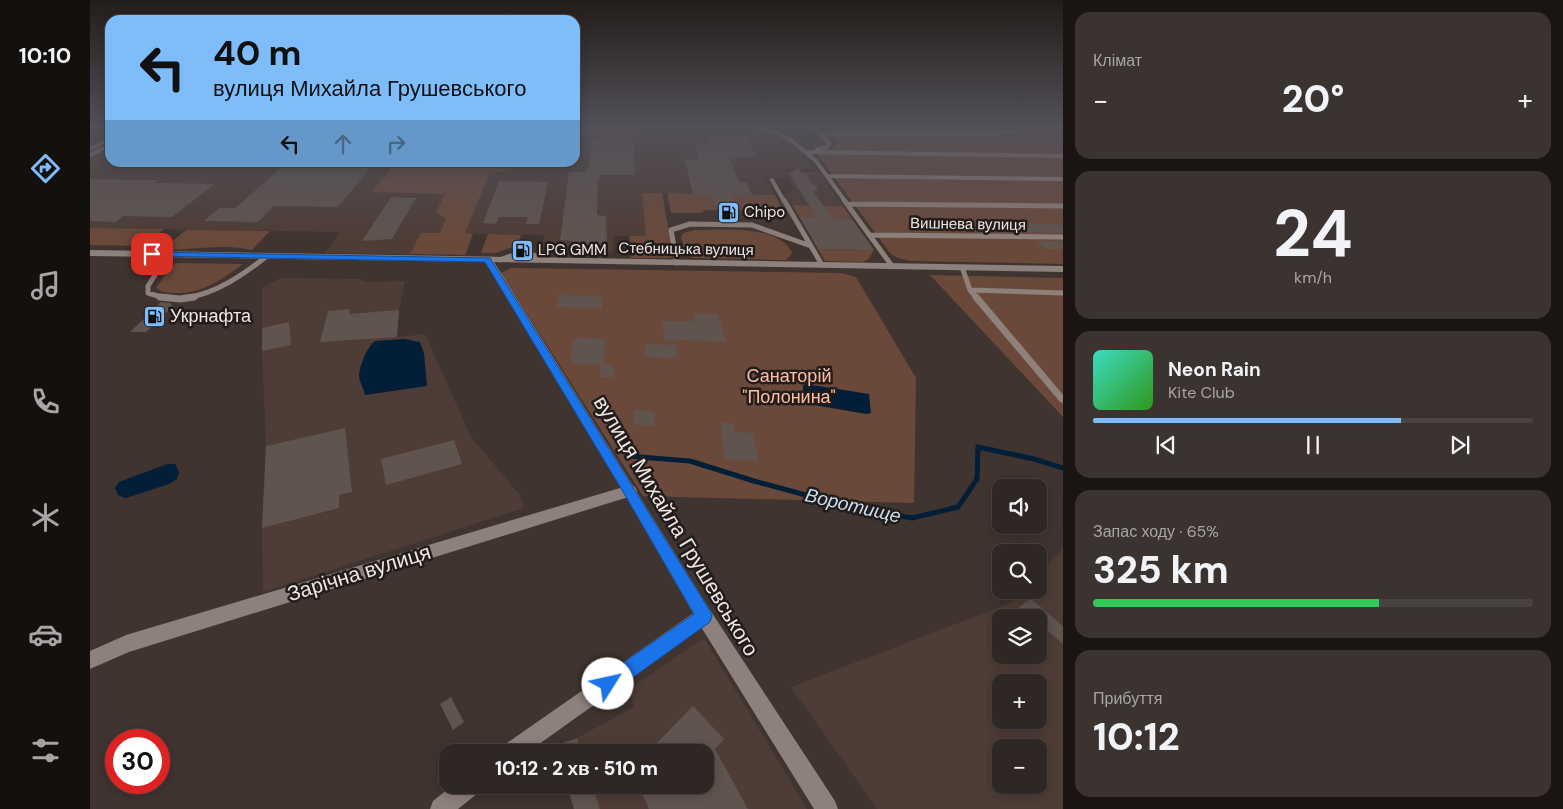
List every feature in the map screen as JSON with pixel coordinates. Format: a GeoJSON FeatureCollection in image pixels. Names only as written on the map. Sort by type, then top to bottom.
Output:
{"type":"FeatureCollection","features":[{"type":"Feature","properties":{"kind":"street","name":"Стебницька вулиця"},"geometry":{"type":"LineString","coordinates":[[90,253],[1063,269]]}},
{"type":"Feature","properties":{"kind":"street","name":"вулиця Михайла Грушевського"},"geometry":{"type":"LineString","coordinates":[[492,261],[704,616],[827,809]]}},
{"type":"Feature","properties":{"kind":"street","name":"Зарічна вулиця"},"geometry":{"type":"LineString","coordinates":[[90,660],[126,644],[630,491]]}},
{"type":"Feature","properties":{"kind":"street"},"geometry":{"type":"LineString","coordinates":[[522,744],[704,616]]}},
{"type":"Feature","properties":{"kind":"street"},"geometry":{"type":"LineString","coordinates":[[441,809],[459,794]]}},
{"type":"Feature","properties":{"kind":"lane"},"geometry":{"type":"LineString","coordinates":[[818,164],[829,176],[892,266]]}},
{"type":"Feature","properties":{"kind":"lane"},"geometry":{"type":"LineString","coordinates":[[829,176],[1063,179]]}},
{"type":"Feature","properties":{"kind":"lane"},"geometry":{"type":"LineString","coordinates":[[772,180],[822,265]]}},
{"type":"Feature","properties":{"kind":"lane"},"geometry":{"type":"LineString","coordinates":[[849,204],[1063,206]]}},
{"type":"Feature","properties":{"kind":"lane"},"geometry":{"type":"LineString","coordinates":[[677,263],[672,230],[686,224],[752,225],[811,246]]}},
{"type":"Feature","properties":{"kind":"lane","name":"Вишнева вулиця"},"geometry":{"type":"LineString","coordinates":[[871,235],[1063,237]]}},
{"type":"Feature","properties":{"kind":"lane"},"geometry":{"type":"LineString","coordinates":[[168,254],[148,286],[148,294],[158,298],[188,299],[200,296],[242,274],[267,256]]}},
{"type":"Feature","properties":{"kind":"lane"},"geometry":{"type":"LineString","coordinates":[[962,267],[970,290],[1062,399]]}},
{"type":"Feature","properties":{"kind":"lane"},"geometry":{"type":"LineString","coordinates":[[970,290],[1063,294]]}},
{"type":"Feature","properties":{"kind":"shaded area"},"geometry":{"type":"Polygon","coordinates":[[[90,164],[105,164],[105,167],[580,167],[580,164],[810,164],[814,169],[783,169],[784,171],[819,172],[843,206],[792,205],[786,195],[795,189],[788,178],[765,177],[775,195],[642,193],[646,236],[613,236],[613,253],[549,252],[542,246],[544,235],[422,233],[410,254],[325,253],[340,232],[90,228],[90,164]]]}},
{"type":"Feature","properties":{"kind":"shaded area"},"geometry":{"type":"Polygon","coordinates":[[[280,278],[359,279],[365,282],[405,281],[399,310],[397,337],[425,334],[471,437],[520,495],[524,508],[263,592],[262,528],[266,446],[262,351],[262,288],[280,278]]]}},
{"type":"Feature","properties":{"kind":"shaded area"},"geometry":{"type":"Polygon","coordinates":[[[1063,548],[1063,809],[877,809],[791,687],[992,610],[992,664],[1047,664],[1047,609],[995,609],[1013,602],[1016,599],[1047,599],[1047,565],[1063,548]]]}},
{"type":"Feature","properties":{"kind":"shaded area"},"geometry":{"type":"Polygon","coordinates":[[[704,638],[807,809],[574,809],[570,794],[714,794],[714,744],[559,744],[577,738],[634,707],[629,689],[704,638]]]}},
{"type":"Feature","properties":{"kind":"green space"},"geometry":{"type":"Polygon","coordinates":[[[824,164],[1063,164],[1063,264],[911,261],[898,258],[890,253],[824,164]]]}},
{"type":"Feature","properties":{"kind":"green space"},"geometry":{"type":"Polygon","coordinates":[[[392,167],[512,167],[510,172],[490,172],[465,233],[473,234],[465,255],[410,254],[421,233],[440,233],[446,219],[436,212],[445,194],[372,192],[392,167]]]}},
{"type":"Feature","properties":{"kind":"green space"},"geometry":{"type":"Polygon","coordinates":[[[642,193],[662,193],[673,254],[671,258],[631,258],[629,236],[646,236],[642,193]]]}},
{"type":"Feature","properties":{"kind":"green space"},"geometry":{"type":"Polygon","coordinates":[[[667,193],[775,195],[785,214],[752,214],[750,210],[706,210],[701,213],[671,213],[667,193]]]}},
{"type":"Feature","properties":{"kind":"green space"},"geometry":{"type":"Polygon","coordinates":[[[792,205],[843,206],[852,219],[800,218],[792,205]]]}},
{"type":"Feature","properties":{"kind":"green space"},"geometry":{"type":"Polygon","coordinates":[[[90,228],[164,229],[143,246],[90,245],[90,228]]]}},
{"type":"Feature","properties":{"kind":"green space"},"geometry":{"type":"Polygon","coordinates":[[[186,230],[270,231],[252,250],[219,247],[162,250],[186,230]]]}},
{"type":"Feature","properties":{"kind":"green space"},"geometry":{"type":"Polygon","coordinates":[[[695,230],[734,230],[762,233],[775,237],[785,244],[792,253],[786,260],[693,258],[686,255],[681,237],[683,233],[695,230]]]}},
{"type":"Feature","properties":{"kind":"green space"},"geometry":{"type":"Polygon","coordinates":[[[488,234],[521,235],[518,245],[496,253],[481,253],[488,234]]]}},
{"type":"Feature","properties":{"kind":"green space"},"geometry":{"type":"Polygon","coordinates":[[[818,249],[874,250],[869,259],[863,262],[825,261],[818,249]]]}},
{"type":"Feature","properties":{"kind":"green space"},"geometry":{"type":"Polygon","coordinates":[[[175,263],[243,264],[211,285],[194,291],[184,293],[162,292],[156,287],[175,263]]]}},
{"type":"Feature","properties":{"kind":"green space","name":"Санаторій \"Полонина\""},"geometry":{"type":"Polygon","coordinates":[[[511,268],[842,273],[856,277],[916,378],[914,503],[643,496],[501,273],[511,268]]]}},
{"type":"Feature","properties":{"kind":"green space"},"geometry":{"type":"Polygon","coordinates":[[[930,275],[1063,278],[1063,417],[930,275]]]}},
{"type":"Feature","properties":{"kind":"water"},"geometry":{"type":"Polygon","coordinates":[[[404,339],[420,342],[424,353],[427,386],[365,395],[359,375],[362,361],[369,347],[375,341],[404,339]]]}},
{"type":"Feature","properties":{"kind":"water"},"geometry":{"type":"Polygon","coordinates":[[[803,385],[869,394],[871,413],[866,414],[803,403],[803,385]]]}},
{"type":"Feature","properties":{"kind":"water"},"geometry":{"type":"Polygon","coordinates":[[[167,464],[175,464],[179,472],[177,479],[169,484],[126,498],[118,495],[115,488],[119,482],[167,464]]]}},
{"type":"Feature","properties":{"kind":"building"},"geometry":{"type":"Polygon","coordinates":[[[589,164],[634,164],[635,175],[600,175],[600,178],[598,178],[597,215],[606,216],[607,245],[583,245],[583,243],[560,240],[569,172],[585,172],[589,164]]]}},
{"type":"Feature","properties":{"kind":"building"},"geometry":{"type":"Polygon","coordinates":[[[686,164],[732,164],[739,182],[746,182],[752,195],[731,194],[740,214],[719,214],[711,194],[693,194],[686,164]]]}},
{"type":"Feature","properties":{"kind":"building"},"geometry":{"type":"Polygon","coordinates":[[[282,167],[371,167],[338,207],[274,206],[258,222],[204,221],[219,208],[235,208],[282,167]]]}},
{"type":"Feature","properties":{"kind":"building"},"geometry":{"type":"Polygon","coordinates":[[[798,168],[801,173],[806,173],[818,191],[813,191],[832,218],[852,219],[874,250],[818,249],[800,218],[817,218],[789,173],[798,168]]]}},
{"type":"Feature","properties":{"kind":"building"},"geometry":{"type":"Polygon","coordinates":[[[90,179],[159,180],[155,183],[215,184],[172,217],[123,216],[116,222],[90,221],[90,179]]]}},
{"type":"Feature","properties":{"kind":"building"},"geometry":{"type":"Polygon","coordinates":[[[499,181],[548,182],[539,224],[526,224],[528,217],[499,217],[496,224],[483,223],[499,181]]]}},
{"type":"Feature","properties":{"kind":"building"},"geometry":{"type":"Polygon","coordinates":[[[391,197],[416,198],[392,239],[362,241],[391,197]]]}},
{"type":"Feature","properties":{"kind":"building"},"geometry":{"type":"Polygon","coordinates":[[[1011,223],[1063,225],[1063,233],[1021,232],[1011,223]]]}},
{"type":"Feature","properties":{"kind":"building"},"geometry":{"type":"Polygon","coordinates":[[[1036,241],[1063,241],[1063,249],[1045,249],[1036,241]]]}},
{"type":"Feature","properties":{"kind":"building"},"geometry":{"type":"Polygon","coordinates":[[[558,295],[602,296],[602,308],[557,307],[558,295]]]}},
{"type":"Feature","properties":{"kind":"building","name":"Укрнафта"},"geometry":{"type":"Polygon","coordinates":[[[161,302],[170,303],[173,306],[146,332],[130,332],[161,302]]]}},
{"type":"Feature","properties":{"kind":"building"},"geometry":{"type":"Polygon","coordinates":[[[350,309],[349,314],[399,310],[397,337],[320,342],[328,311],[350,309]]]}},
{"type":"Feature","properties":{"kind":"building"},"geometry":{"type":"Polygon","coordinates":[[[693,314],[718,314],[726,342],[665,339],[662,321],[695,321],[693,314]]]}},
{"type":"Feature","properties":{"kind":"building"},"geometry":{"type":"Polygon","coordinates":[[[289,322],[291,345],[262,351],[262,328],[289,322]]]}},
{"type":"Feature","properties":{"kind":"building"},"geometry":{"type":"Polygon","coordinates":[[[573,338],[605,339],[604,364],[613,364],[614,377],[600,377],[600,364],[570,363],[573,338]]]}},
{"type":"Feature","properties":{"kind":"building"},"geometry":{"type":"Polygon","coordinates":[[[645,344],[676,345],[677,358],[645,357],[645,344]]]}},
{"type":"Feature","properties":{"kind":"building"},"geometry":{"type":"Polygon","coordinates":[[[634,410],[655,412],[654,426],[633,424],[634,410]]]}},
{"type":"Feature","properties":{"kind":"building"},"geometry":{"type":"Polygon","coordinates":[[[720,422],[733,423],[735,432],[753,433],[759,461],[725,459],[720,422]]]}},
{"type":"Feature","properties":{"kind":"building"},"geometry":{"type":"Polygon","coordinates":[[[345,428],[352,492],[339,495],[339,508],[262,528],[266,446],[345,428]]]}},
{"type":"Feature","properties":{"kind":"building"},"geometry":{"type":"Polygon","coordinates":[[[454,440],[462,464],[386,485],[381,459],[454,440]]]}},
{"type":"Feature","properties":{"kind":"building"},"geometry":{"type":"Polygon","coordinates":[[[1031,599],[1043,609],[1021,609],[1019,607],[1031,599]]]}},
{"type":"Feature","properties":{"kind":"building"},"geometry":{"type":"Polygon","coordinates":[[[1047,612],[1063,626],[1063,644],[1047,630],[1047,612]]]}},
{"type":"Feature","properties":{"kind":"building"},"geometry":{"type":"Polygon","coordinates":[[[451,697],[464,722],[453,730],[440,704],[451,697]]]}},
{"type":"Feature","properties":{"kind":"building"},"geometry":{"type":"Polygon","coordinates":[[[693,706],[724,739],[715,749],[748,809],[649,809],[642,794],[714,794],[714,744],[656,744],[693,706]]]}},
{"type":"Feature","properties":{"kind":"building"},"geometry":{"type":"Polygon","coordinates":[[[577,738],[579,744],[560,744],[577,738]]]}},
{"type":"Feature","properties":{"kind":"building"},"geometry":{"type":"Polygon","coordinates":[[[570,794],[595,794],[600,809],[574,809],[570,794]]]}},
{"type":"Feature","properties":{"kind":"waterway","name":"Воротище"},"geometry":{"type":"LineString","coordinates":[[627,456],[690,461],[754,481],[857,509],[912,518],[958,507],[977,479],[978,447],[1034,459],[1063,468]]}},
{"type":"Feature","properties":{"kind":"place","name":"Chipo"},"geometry":{"type":"Point","coordinates":[728,212]}},
{"type":"Feature","properties":{"kind":"place","name":"LPG GMM"},"geometry":{"type":"Point","coordinates":[522,250]}},
{"type":"Feature","properties":{"kind":"place","name":"Укрнафта"},"geometry":{"type":"Point","coordinates":[154,316]}},
{"type":"Feature","properties":{"kind":"route"},"geometry":{"type":"LineString","coordinates":[[152,254],[488,260],[489,265],[630,491],[704,616],[608,684]]}}]}
